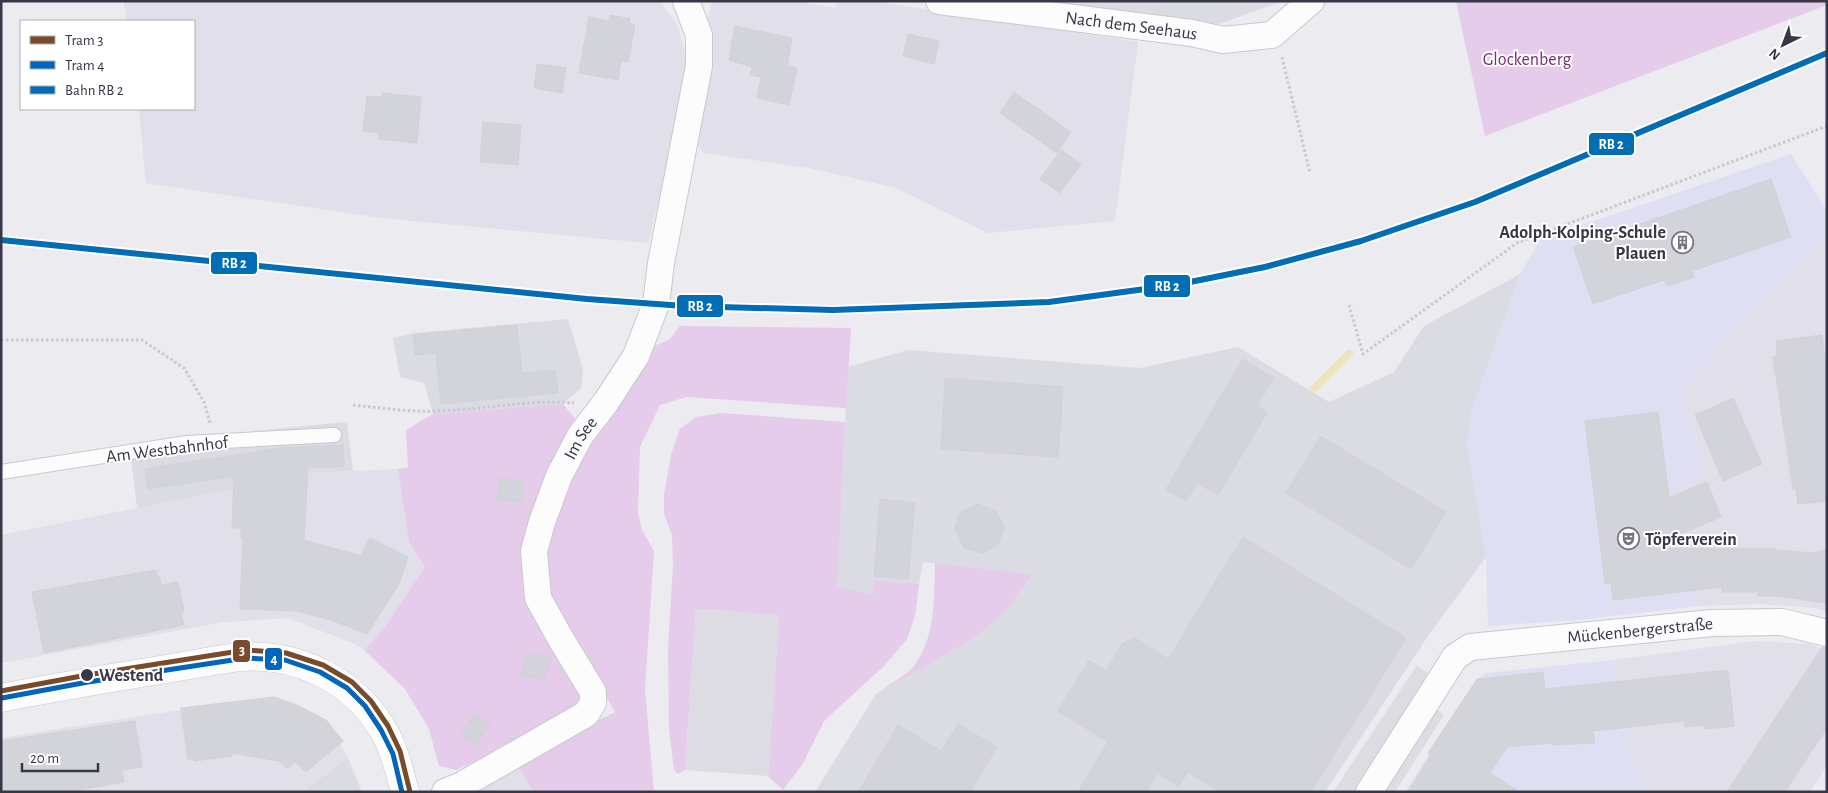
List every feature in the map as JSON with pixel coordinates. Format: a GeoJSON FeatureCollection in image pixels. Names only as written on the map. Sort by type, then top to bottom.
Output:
{"type":"FeatureCollection","features":[{"type":"Feature","properties":{"kind":"street","name":"Im See"},"geometry":{"type":"LineString","coordinates":[[444,792],[462,785],[586,714],[593,703],[594,692],[538,598],[534,551],[542,522],[559,476],[580,436],[636,356],[656,304],[661,263],[700,66],[699,35],[686,1]]}},
{"type":"Feature","properties":{"kind":"street","name":"Nach dem Seehaus"},"geometry":{"type":"LineString","coordinates":[[939,1],[1192,33],[1223,40],[1272,35]]}},
{"type":"Feature","properties":{"kind":"street"},"geometry":{"type":"LineString","coordinates":[[1272,35],[1310,1]]}},
{"type":"Feature","properties":{"kind":"street","name":"Mückenbergerstraße"},"geometry":{"type":"LineString","coordinates":[[1369,792],[1455,657],[1470,647],[1712,623],[1782,622],[1827,633]]}},
{"type":"Feature","properties":{"kind":"street"},"geometry":{"type":"LineString","coordinates":[[1,698],[90,681],[242,657],[284,659],[319,671],[346,687],[366,706],[383,728],[405,792]]}},
{"type":"Feature","properties":{"kind":"lane","name":"Am Westbahnhof"},"geometry":{"type":"LineString","coordinates":[[1,472],[187,443],[334,435]]}},
{"type":"Feature","properties":{"kind":"path"},"geometry":{"type":"LineString","coordinates":[[1272,35],[1284,60],[1310,173]]}},
{"type":"Feature","properties":{"kind":"path"},"geometry":{"type":"LineString","coordinates":[[1349,305],[1363,354],[1517,243],[1827,126]]}},
{"type":"Feature","properties":{"kind":"path"},"geometry":{"type":"LineString","coordinates":[[1,340],[142,340],[184,368],[204,402],[215,442]]}},
{"type":"Feature","properties":{"kind":"path"},"geometry":{"type":"LineString","coordinates":[[353,405],[402,411],[438,411],[552,401],[573,403]]}},
{"type":"Feature","properties":{"kind":"shaded area"},"geometry":{"type":"Polygon","coordinates":[[[123,1],[659,1],[677,24],[690,71],[648,243],[381,218],[146,183],[139,110],[195,110],[195,20],[127,20],[123,1]]]}},
{"type":"Feature","properties":{"kind":"shaded area"},"geometry":{"type":"Polygon","coordinates":[[[712,1],[795,1],[835,8],[838,1],[872,1],[1138,42],[1115,221],[988,233],[896,188],[809,168],[704,153],[695,143],[714,37],[710,33],[708,20],[712,1]]]}},
{"type":"Feature","properties":{"kind":"shaded area"},"geometry":{"type":"Polygon","coordinates":[[[1007,1],[1283,1],[1219,24],[1007,1]]]}},
{"type":"Feature","properties":{"kind":"shaded area"},"geometry":{"type":"Polygon","coordinates":[[[1791,154],[1827,211],[1827,238],[1723,345],[1679,395],[1700,454],[1697,480],[1659,496],[1668,537],[1689,547],[1698,606],[1578,620],[1488,626],[1486,557],[1467,444],[1471,413],[1520,274],[1541,239],[1791,154]]]}},
{"type":"Feature","properties":{"kind":"shaded area"},"geometry":{"type":"Polygon","coordinates":[[[1827,238],[1827,612],[1815,608],[1761,604],[1698,606],[1689,547],[1668,537],[1659,496],[1700,454],[1679,395],[1723,345],[1827,238]]]}},
{"type":"Feature","properties":{"kind":"shaded area"},"geometry":{"type":"Polygon","coordinates":[[[1520,274],[1471,413],[1467,444],[1486,557],[1428,636],[1325,792],[815,792],[876,694],[973,639],[1032,574],[923,562],[919,584],[875,580],[873,595],[836,588],[848,367],[908,350],[1140,368],[1238,347],[1329,402],[1394,372],[1424,326],[1520,274]]]}},
{"type":"Feature","properties":{"kind":"shaded area"},"geometry":{"type":"Polygon","coordinates":[[[568,319],[583,369],[581,388],[563,404],[433,414],[424,383],[400,377],[393,338],[414,333],[568,319]]]}},
{"type":"Feature","properties":{"kind":"shaded area"},"geometry":{"type":"Polygon","coordinates":[[[347,422],[353,471],[313,473],[137,508],[131,458],[254,431],[347,422]]]}},
{"type":"Feature","properties":{"kind":"shaded area"},"geometry":{"type":"Polygon","coordinates":[[[398,469],[409,542],[425,567],[384,628],[364,650],[355,644],[288,618],[224,622],[1,663],[1,535],[313,473],[398,469]]]}},
{"type":"Feature","properties":{"kind":"shaded area"},"geometry":{"type":"Polygon","coordinates":[[[696,609],[779,615],[768,776],[685,770],[696,609]]]}},
{"type":"Feature","properties":{"kind":"shaded area"},"geometry":{"type":"Polygon","coordinates":[[[1756,641],[1809,644],[1827,650],[1827,766],[1810,792],[1646,792],[1626,739],[1614,660],[1756,641]]]}},
{"type":"Feature","properties":{"kind":"shaded area"},"geometry":{"type":"Polygon","coordinates":[[[1614,660],[1626,739],[1646,792],[1405,792],[1477,679],[1486,673],[1614,660]]]}},
{"type":"Feature","properties":{"kind":"shaded area"},"geometry":{"type":"Polygon","coordinates":[[[1417,665],[1432,677],[1355,792],[1333,792],[1417,665]]]}},
{"type":"Feature","properties":{"kind":"shaded area"},"geometry":{"type":"Polygon","coordinates":[[[251,699],[280,699],[326,720],[348,758],[308,788],[309,792],[1,792],[1,738],[251,699]]]}},
{"type":"Feature","properties":{"kind":"shaded area"},"geometry":{"type":"Polygon","coordinates":[[[1431,706],[1444,715],[1395,792],[1376,792],[1431,706]]]}},
{"type":"Feature","properties":{"kind":"shaded area"},"geometry":{"type":"Polygon","coordinates":[[[348,758],[362,792],[309,792],[308,788],[348,758]]]}},
{"type":"Feature","properties":{"kind":"shaded area"},"geometry":{"type":"Polygon","coordinates":[[[516,763],[534,792],[472,792],[516,763]]]}},
{"type":"Feature","properties":{"kind":"green space","name":"Glockenberg"},"geometry":{"type":"Polygon","coordinates":[[[1456,1],[1827,1],[1827,5],[1485,136],[1456,1]]]}},
{"type":"Feature","properties":{"kind":"green space"},"geometry":{"type":"Polygon","coordinates":[[[680,326],[851,328],[846,408],[686,397],[660,405],[640,447],[638,513],[642,530],[654,551],[645,689],[654,792],[534,792],[516,763],[615,712],[559,614],[543,575],[553,517],[593,432],[654,346],[669,340],[680,326]]]}},
{"type":"Feature","properties":{"kind":"green space"},"geometry":{"type":"Polygon","coordinates":[[[563,404],[583,428],[529,565],[583,680],[580,703],[525,739],[456,770],[439,766],[429,729],[405,689],[364,650],[384,628],[425,567],[409,542],[398,469],[408,467],[406,430],[433,414],[563,404]]]}},
{"type":"Feature","properties":{"kind":"green space"},"geometry":{"type":"Polygon","coordinates":[[[721,413],[845,422],[837,587],[873,595],[874,580],[919,584],[915,616],[907,639],[884,666],[824,721],[802,765],[783,790],[768,776],[779,615],[696,609],[685,770],[678,774],[674,770],[669,729],[668,650],[673,565],[672,535],[664,514],[664,494],[671,454],[680,429],[696,417],[721,413]]]}},
{"type":"Feature","properties":{"kind":"green space"},"geometry":{"type":"Polygon","coordinates":[[[935,563],[1032,574],[1008,608],[973,639],[876,694],[910,670],[921,656],[930,631],[935,563]]]}},
{"type":"Feature","properties":{"kind":"building"},"geometry":{"type":"Polygon","coordinates":[[[610,15],[630,19],[629,23],[635,25],[628,62],[621,61],[618,80],[579,73],[589,17],[609,21],[610,15]]]}},
{"type":"Feature","properties":{"kind":"building"},"geometry":{"type":"Polygon","coordinates":[[[735,26],[792,38],[787,66],[797,68],[789,105],[757,98],[761,77],[750,75],[752,67],[729,60],[735,26]]]}},
{"type":"Feature","properties":{"kind":"building"},"geometry":{"type":"Polygon","coordinates":[[[908,34],[939,41],[934,64],[903,56],[908,34]]]}},
{"type":"Feature","properties":{"kind":"building"},"geometry":{"type":"Polygon","coordinates":[[[537,64],[566,68],[562,93],[534,88],[537,64]]]}},
{"type":"Feature","properties":{"kind":"building"},"geometry":{"type":"Polygon","coordinates":[[[1014,92],[1071,132],[1057,153],[1000,113],[1014,92]]]}},
{"type":"Feature","properties":{"kind":"building"},"geometry":{"type":"Polygon","coordinates":[[[382,93],[421,97],[417,143],[378,139],[379,133],[363,131],[367,96],[382,97],[382,93]]]}},
{"type":"Feature","properties":{"kind":"building"},"geometry":{"type":"Polygon","coordinates":[[[483,122],[521,125],[518,165],[480,162],[483,122]]]}},
{"type":"Feature","properties":{"kind":"building"},"geometry":{"type":"Polygon","coordinates":[[[1061,150],[1081,164],[1060,193],[1040,179],[1061,150]]]}},
{"type":"Feature","properties":{"kind":"building","name":"Adolph-Kolping-Schule Plauen"},"geometry":{"type":"Polygon","coordinates":[[[1771,179],[1791,237],[1692,271],[1694,277],[1667,286],[1664,280],[1593,304],[1573,247],[1771,179]]]}},
{"type":"Feature","properties":{"kind":"building"},"geometry":{"type":"Polygon","coordinates":[[[517,325],[522,373],[555,370],[558,393],[441,404],[436,353],[415,355],[413,335],[517,325]]]}},
{"type":"Feature","properties":{"kind":"building"},"geometry":{"type":"Polygon","coordinates":[[[1822,335],[1827,374],[1827,501],[1798,504],[1796,489],[1793,489],[1773,357],[1777,356],[1776,341],[1822,335]]]}},
{"type":"Feature","properties":{"kind":"building"},"geometry":{"type":"Polygon","coordinates":[[[1243,359],[1274,378],[1257,406],[1267,413],[1218,495],[1197,483],[1186,501],[1166,489],[1243,359]]]}},
{"type":"Feature","properties":{"kind":"building"},"geometry":{"type":"Polygon","coordinates":[[[945,378],[1063,387],[1058,457],[941,449],[945,378]]]}},
{"type":"Feature","properties":{"kind":"building"},"geometry":{"type":"Polygon","coordinates":[[[1733,398],[1762,464],[1723,481],[1695,415],[1733,398]]]}},
{"type":"Feature","properties":{"kind":"building"},"geometry":{"type":"Polygon","coordinates":[[[1658,412],[1669,498],[1707,482],[1721,517],[1648,548],[1776,549],[1813,553],[1827,550],[1827,603],[1776,596],[1758,596],[1758,592],[1722,592],[1722,587],[1613,600],[1611,583],[1605,584],[1585,421],[1658,412]]]}},
{"type":"Feature","properties":{"kind":"building"},"geometry":{"type":"Polygon","coordinates":[[[1321,436],[1446,512],[1411,569],[1286,493],[1321,436]]]}},
{"type":"Feature","properties":{"kind":"building"},"geometry":{"type":"Polygon","coordinates":[[[343,445],[344,467],[308,467],[304,540],[361,556],[370,538],[408,557],[399,584],[367,634],[331,620],[297,611],[240,609],[243,538],[241,538],[241,528],[232,528],[234,476],[148,489],[145,469],[280,448],[343,445]]]}},
{"type":"Feature","properties":{"kind":"building"},"geometry":{"type":"Polygon","coordinates":[[[499,479],[523,481],[522,502],[498,500],[499,479]]]}},
{"type":"Feature","properties":{"kind":"building"},"geometry":{"type":"Polygon","coordinates":[[[880,499],[915,503],[908,579],[874,576],[880,499]]]}},
{"type":"Feature","properties":{"kind":"building"},"geometry":{"type":"Polygon","coordinates":[[[977,504],[996,511],[1004,527],[998,545],[983,553],[964,548],[955,527],[960,513],[977,504]]]}},
{"type":"Feature","properties":{"kind":"building"},"geometry":{"type":"Polygon","coordinates":[[[1243,537],[1406,638],[1311,792],[1220,792],[1188,772],[1179,786],[1157,773],[1146,792],[1078,792],[1108,742],[1058,711],[1089,660],[1106,671],[1123,643],[1135,638],[1168,659],[1243,537]]]}},
{"type":"Feature","properties":{"kind":"building"},"geometry":{"type":"Polygon","coordinates":[[[155,570],[161,585],[178,582],[184,611],[181,612],[184,625],[44,653],[32,592],[155,570]]]}},
{"type":"Feature","properties":{"kind":"building"},"geometry":{"type":"Polygon","coordinates":[[[1822,647],[1827,648],[1827,728],[1785,792],[1727,792],[1822,647]]]}},
{"type":"Feature","properties":{"kind":"building"},"geometry":{"type":"Polygon","coordinates":[[[527,653],[551,658],[544,680],[521,675],[527,653]]]}},
{"type":"Feature","properties":{"kind":"building"},"geometry":{"type":"Polygon","coordinates":[[[1728,670],[1734,726],[1704,729],[1704,725],[1685,727],[1684,721],[1593,731],[1595,743],[1552,745],[1552,743],[1507,747],[1490,773],[1520,792],[1408,792],[1431,755],[1428,753],[1477,679],[1543,672],[1545,689],[1728,670]]]}},
{"type":"Feature","properties":{"kind":"building"},"geometry":{"type":"Polygon","coordinates":[[[274,697],[297,705],[326,720],[343,741],[306,772],[295,762],[288,769],[279,761],[232,753],[232,756],[194,761],[194,759],[188,759],[181,708],[274,697]]]}},
{"type":"Feature","properties":{"kind":"building"},"geometry":{"type":"Polygon","coordinates":[[[474,714],[490,725],[476,745],[460,734],[474,714]]]}},
{"type":"Feature","properties":{"kind":"building"},"geometry":{"type":"Polygon","coordinates":[[[135,721],[142,767],[122,770],[124,782],[66,792],[1,792],[1,741],[135,721]]]}},
{"type":"Feature","properties":{"kind":"building"},"geometry":{"type":"Polygon","coordinates":[[[958,724],[997,747],[970,792],[858,792],[898,725],[941,751],[958,724]]]}},
{"type":"Feature","properties":{"kind":"waterway"},"geometry":{"type":"LineString","coordinates":[[1314,389],[1349,354]]}},
{"type":"Feature","properties":{"kind":"tram line","name":"3"},"geometry":{"type":"LineString","coordinates":[[1,691],[87,675],[246,650],[286,653],[323,665],[352,682],[371,701],[388,726],[400,751],[410,792]]}},
{"type":"Feature","properties":{"kind":"tram line","name":"4"},"geometry":{"type":"LineString","coordinates":[[2,698],[88,682],[246,658],[285,660],[320,672],[347,688],[365,706],[381,730],[393,754],[402,792]]}},
{"type":"Feature","properties":{"kind":"transit line"},"geometry":{"type":"LineString","coordinates":[[1,240],[587,299],[684,306],[833,310],[1049,302],[1175,285],[1265,267],[1361,241],[1475,202],[1827,53]]}},
{"type":"Feature","properties":{"kind":"place","name":"Adolph-Kolping-Schule Plauen"},"geometry":{"type":"Point","coordinates":[1682,242]}},
{"type":"Feature","properties":{"kind":"place","name":"Töpferverein"},"geometry":{"type":"Point","coordinates":[1629,539]}},
{"type":"Feature","properties":{"kind":"place","name":"Westend"},"geometry":{"type":"Point","coordinates":[87,675]}}]}
